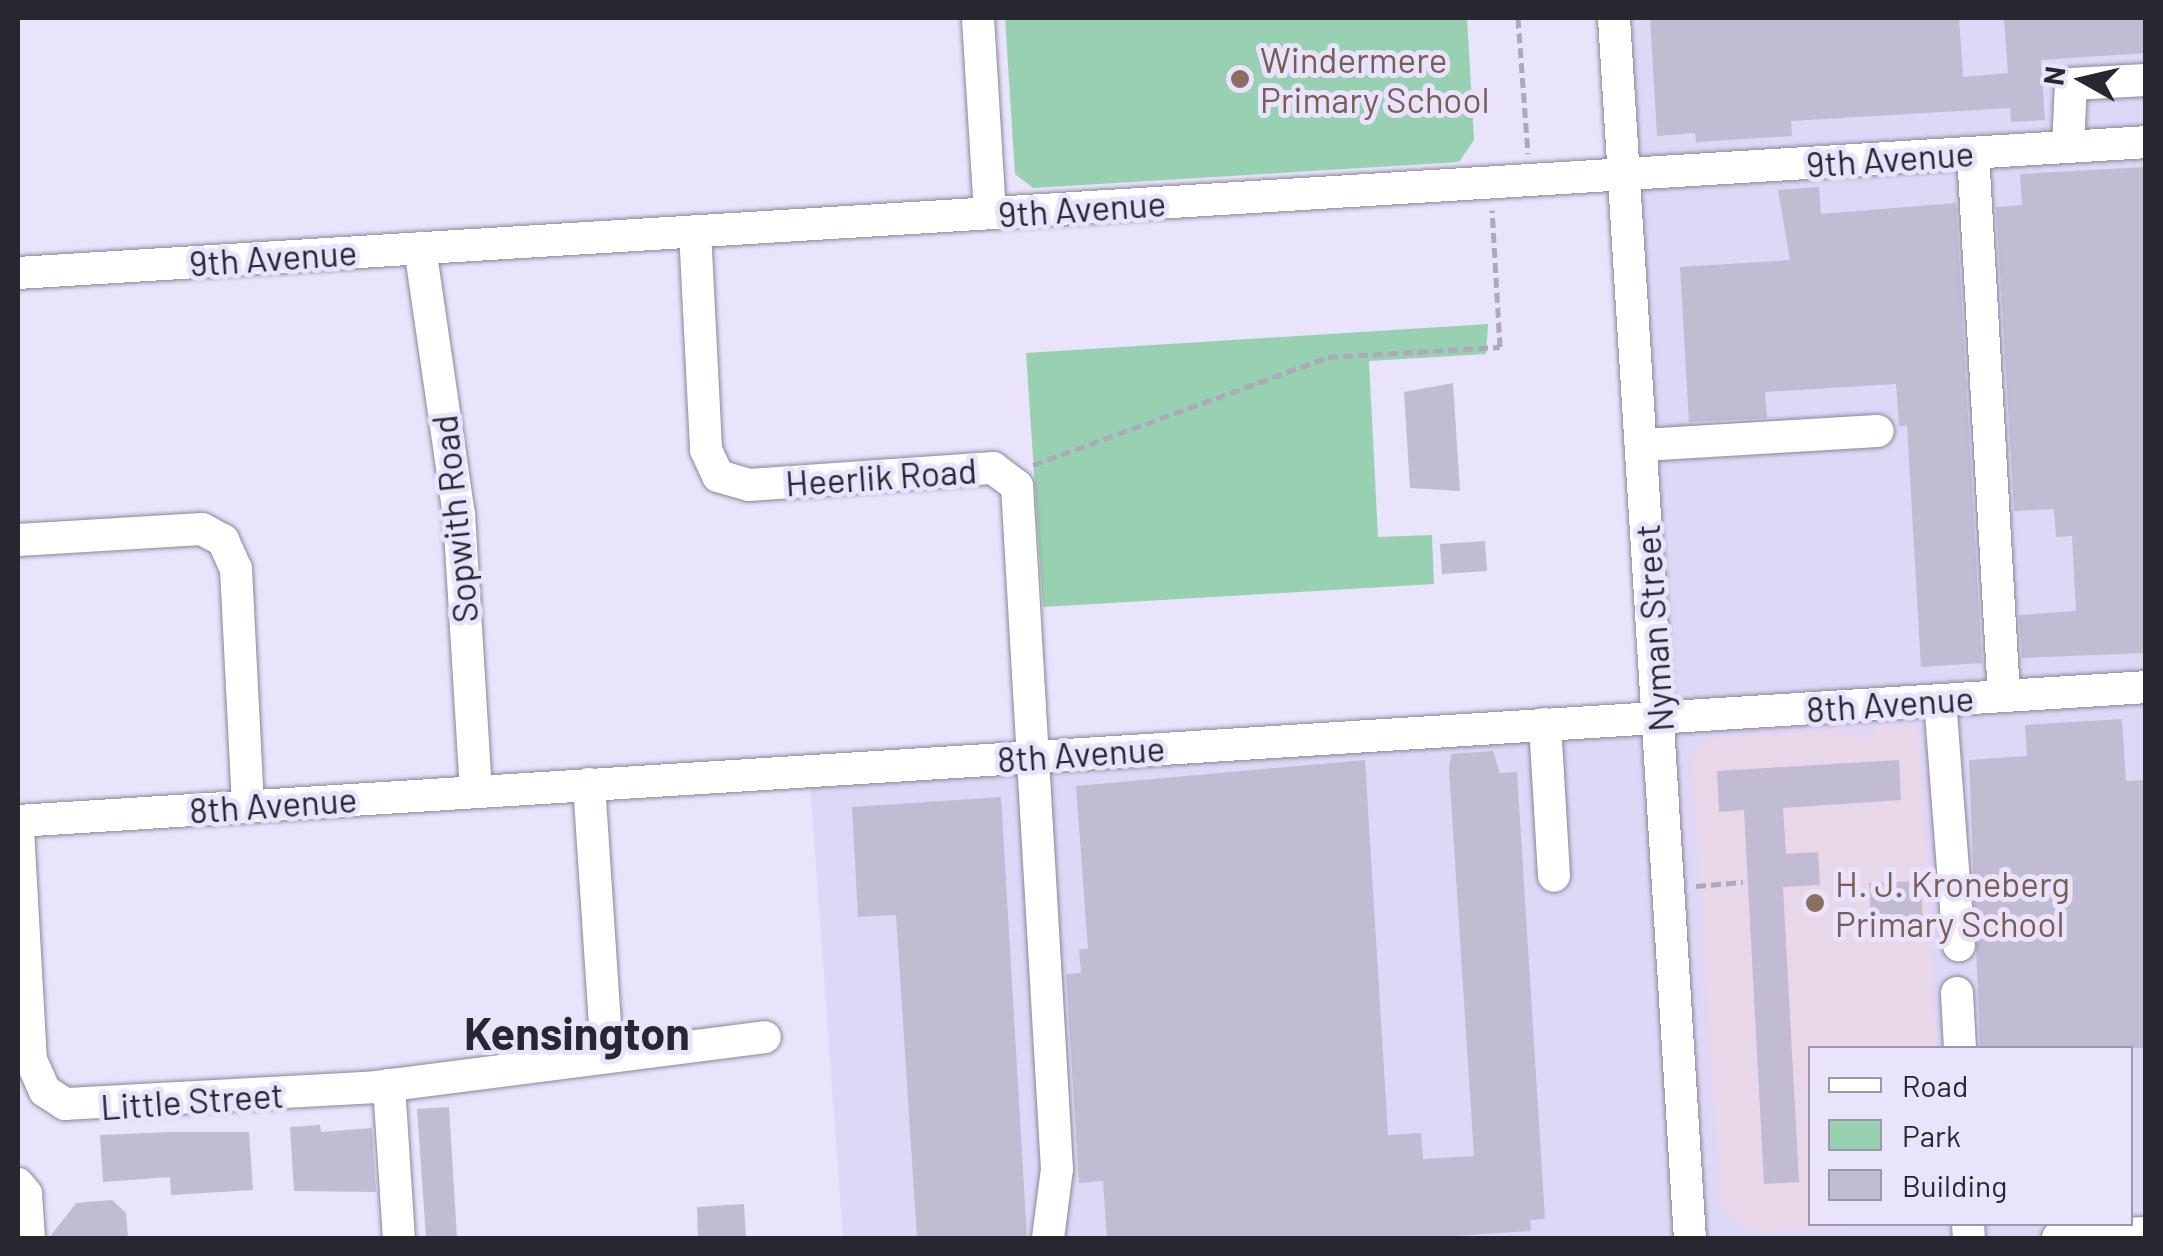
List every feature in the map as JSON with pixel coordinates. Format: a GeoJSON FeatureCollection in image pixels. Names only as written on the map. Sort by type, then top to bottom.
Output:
{"type":"FeatureCollection","features":[{"type":"Feature","properties":{"kind":"street"},"geometry":{"type":"LineString","coordinates":[[978,18],[990,213]]}},
{"type":"Feature","properties":{"kind":"street","name":"Nyman Street"},"geometry":{"type":"LineString","coordinates":[[1614,18],[1690,1238]]}},
{"type":"Feature","properties":{"kind":"street"},"geometry":{"type":"LineString","coordinates":[[2068,146],[2071,84],[2146,80]]}},
{"type":"Feature","properties":{"kind":"street","name":"9th Avenue"},"geometry":{"type":"LineString","coordinates":[[18,273],[2146,142]]}},
{"type":"Feature","properties":{"kind":"street"},"geometry":{"type":"LineString","coordinates":[[1974,152],[2004,695]]}},
{"type":"Feature","properties":{"kind":"street","name":"Heerlik Road"},"geometry":{"type":"LineString","coordinates":[[694,231],[706,450],[718,476],[749,485],[1000,470],[1018,494],[1057,1170],[1048,1238]]}},
{"type":"Feature","properties":{"kind":"street","name":"Sopwith Road"},"geometry":{"type":"LineString","coordinates":[[420,248],[459,514],[476,791]]}},
{"type":"Feature","properties":{"kind":"street"},"geometry":{"type":"LineString","coordinates":[[1642,445],[1878,430]]}},
{"type":"Feature","properties":{"kind":"street"},"geometry":{"type":"LineString","coordinates":[[18,540],[190,530],[224,540],[236,569],[248,805]]}},
{"type":"Feature","properties":{"kind":"street","name":"8th Avenue"},"geometry":{"type":"LineString","coordinates":[[18,821],[2146,687]]}},
{"type":"Feature","properties":{"kind":"street"},"geometry":{"type":"LineString","coordinates":[[1940,700],[1959,945]]}},
{"type":"Feature","properties":{"kind":"street"},"geometry":{"type":"LineString","coordinates":[[1546,724],[1554,876]]}},
{"type":"Feature","properties":{"kind":"street"},"geometry":{"type":"LineString","coordinates":[[589,784],[607,1055]]}},
{"type":"Feature","properties":{"kind":"street","name":"Little Street"},"geometry":{"type":"LineString","coordinates":[[18,829],[31,1060],[54,1098],[89,1107],[389,1085],[765,1037]]}},
{"type":"Feature","properties":{"kind":"street"},"geometry":{"type":"LineString","coordinates":[[1957,993],[1960,1046]]}},
{"type":"Feature","properties":{"kind":"street"},"geometry":{"type":"LineString","coordinates":[[389,1085],[400,1238]]}},
{"type":"Feature","properties":{"kind":"street"},"geometry":{"type":"LineString","coordinates":[[18,1184],[26,1194],[29,1238]]}},
{"type":"Feature","properties":{"kind":"street"},"geometry":{"type":"LineString","coordinates":[[2058,1238],[2146,1233]]}},
{"type":"Feature","properties":{"kind":"path"},"geometry":{"type":"LineString","coordinates":[[1518,18],[1530,180]]}},
{"type":"Feature","properties":{"kind":"path"},"geometry":{"type":"LineString","coordinates":[[1000,470],[1050,462],[1328,358],[1500,348],[1490,182]]}},
{"type":"Feature","properties":{"kind":"path"},"geometry":{"type":"LineString","coordinates":[[1670,904],[1682,903],[1692,886],[1743,882]]}},
{"type":"Feature","properties":{"kind":"shaded area"},"geometry":{"type":"Polygon","coordinates":[[[1614,18],[2145,18],[2145,1238],[843,1238],[809,770],[1658,717],[1614,18]]]}},
{"type":"Feature","properties":{"kind":"shaded area","name":"H. J. Kroneberg Primary School"},"geometry":{"type":"Polygon","coordinates":[[[1918,725],[1937,1046],[1808,1046],[1808,1226],[1863,1226],[1753,1233],[1721,1206],[1692,757],[1709,737],[1840,730],[1873,739],[1878,727],[1918,725]]]}},
{"type":"Feature","properties":{"kind":"green space","name":"Windermere Primary School"},"geometry":{"type":"Polygon","coordinates":[[[1005,18],[1467,18],[1474,140],[1459,162],[1033,188],[1015,174],[1005,18]]]}},
{"type":"Feature","properties":{"kind":"green space"},"geometry":{"type":"Polygon","coordinates":[[[1488,324],[1486,354],[1369,361],[1378,537],[1432,535],[1434,584],[1043,607],[1026,353],[1488,324]]]}},
{"type":"Feature","properties":{"kind":"building"},"geometry":{"type":"Polygon","coordinates":[[[1650,18],[1959,18],[1963,77],[2008,73],[2004,18],[2146,18],[2146,53],[2041,60],[2045,120],[2011,122],[2010,108],[1791,121],[1792,136],[1696,142],[1695,133],[1657,136],[1650,18]]]}},
{"type":"Feature","properties":{"kind":"building"},"geometry":{"type":"Polygon","coordinates":[[[2146,167],[2146,653],[2022,658],[2019,615],[2076,611],[2072,536],[2056,537],[2054,509],[2014,511],[1996,207],[2022,205],[2020,174],[2146,167]]]}},
{"type":"Feature","properties":{"kind":"building"},"geometry":{"type":"Polygon","coordinates":[[[1819,187],[1821,214],[1956,203],[1982,663],[1921,667],[1907,426],[1899,426],[1896,384],[1765,392],[1767,418],[1689,422],[1680,267],[1790,260],[1778,190],[1819,187]]]}},
{"type":"Feature","properties":{"kind":"building"},"geometry":{"type":"Polygon","coordinates":[[[1453,383],[1460,491],[1410,488],[1404,392],[1453,383]]]}},
{"type":"Feature","properties":{"kind":"building"},"geometry":{"type":"Polygon","coordinates":[[[1485,541],[1487,571],[1442,574],[1440,544],[1485,541]]]}},
{"type":"Feature","properties":{"kind":"building"},"geometry":{"type":"Polygon","coordinates":[[[2122,719],[2126,781],[2146,780],[2146,1048],[1980,1046],[1969,760],[2027,756],[2025,725],[2122,719]]]}},
{"type":"Feature","properties":{"kind":"building"},"geometry":{"type":"Polygon","coordinates":[[[1493,751],[1500,773],[1517,772],[1545,1219],[1530,1220],[1531,1231],[1426,1238],[1107,1238],[1103,1181],[1079,1183],[1066,974],[1081,973],[1079,949],[1088,949],[1076,786],[1365,760],[1388,1135],[1421,1133],[1423,1159],[1474,1156],[1449,769],[1451,754],[1493,751]]]}},
{"type":"Feature","properties":{"kind":"building"},"geometry":{"type":"Polygon","coordinates":[[[1899,760],[1901,800],[1783,808],[1786,854],[1818,852],[1820,885],[1783,887],[1799,1182],[1764,1184],[1744,810],[1719,812],[1717,771],[1899,760]]]}},
{"type":"Feature","properties":{"kind":"building"},"geometry":{"type":"Polygon","coordinates":[[[1001,797],[1027,1238],[917,1238],[896,915],[858,917],[852,807],[1001,797]]]}},
{"type":"Feature","properties":{"kind":"building"},"geometry":{"type":"Polygon","coordinates":[[[1921,881],[1923,922],[1871,925],[1869,883],[1921,881]]]}},
{"type":"Feature","properties":{"kind":"building"},"geometry":{"type":"Polygon","coordinates":[[[449,1107],[457,1238],[426,1238],[417,1109],[449,1107]]]}},
{"type":"Feature","properties":{"kind":"building"},"geometry":{"type":"Polygon","coordinates":[[[320,1125],[321,1132],[372,1128],[376,1192],[294,1191],[290,1127],[320,1125]]]}},
{"type":"Feature","properties":{"kind":"building"},"geometry":{"type":"Polygon","coordinates":[[[249,1132],[253,1190],[171,1195],[170,1177],[103,1182],[100,1135],[249,1132]]]}},
{"type":"Feature","properties":{"kind":"building"},"geometry":{"type":"Polygon","coordinates":[[[112,1200],[126,1213],[128,1238],[49,1238],[76,1203],[112,1200]]]}},
{"type":"Feature","properties":{"kind":"building"},"geometry":{"type":"Polygon","coordinates":[[[744,1204],[746,1238],[698,1238],[697,1207],[744,1204]]]}},
{"type":"Feature","properties":{"kind":"place","name":"Windermere Primary School"},"geometry":{"type":"Point","coordinates":[1240,79]}},
{"type":"Feature","properties":{"kind":"place","name":"H. J. Kroneberg Primary School"},"geometry":{"type":"Point","coordinates":[1815,903]}},
{"type":"Feature","properties":{"kind":"district","name":"Kensington"},"geometry":{"type":"Point","coordinates":[577,1033]}}]}
